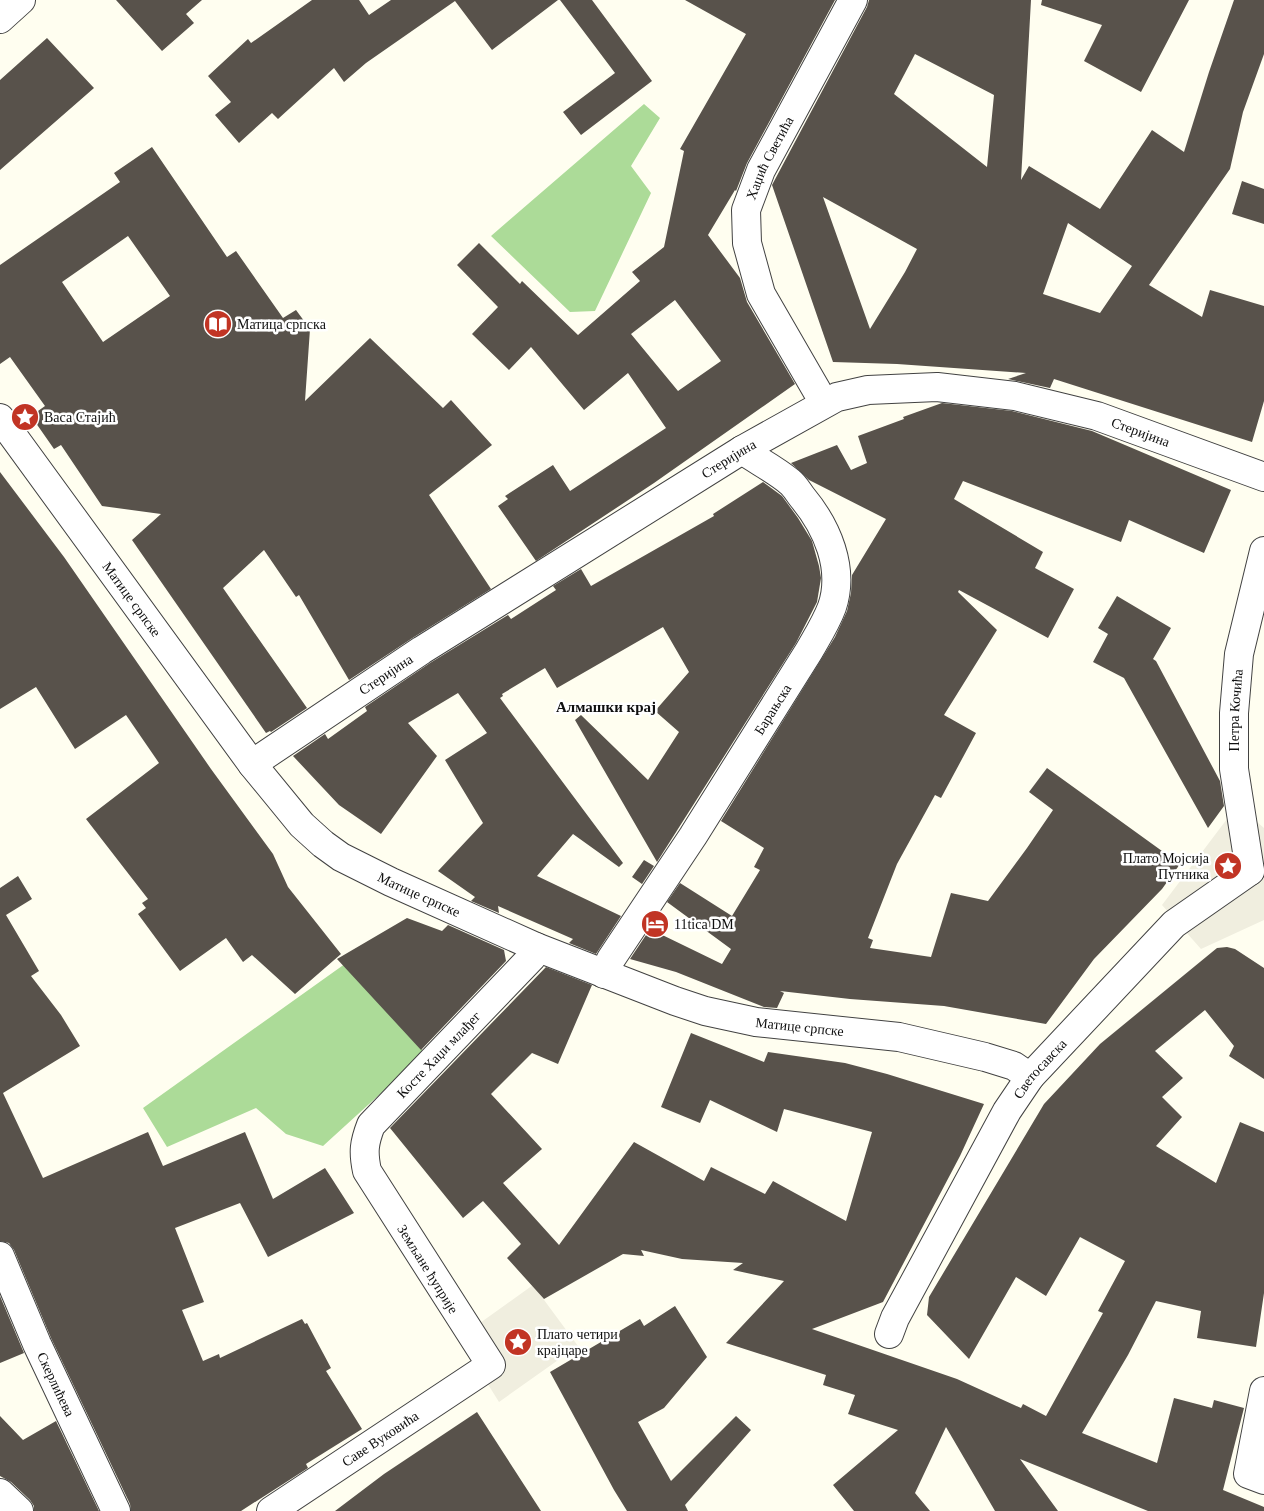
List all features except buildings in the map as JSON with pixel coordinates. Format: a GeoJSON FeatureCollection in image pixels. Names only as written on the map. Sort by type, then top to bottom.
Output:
{"type":"FeatureCollection","features":[{"type":"Feature","properties":{"kind":"street"},"geometry":{"type":"LineString","coordinates":[[0,19],[21,0]]}},
{"type":"Feature","properties":{"kind":"street","name":"Хаџић Светића"},"geometry":{"type":"LineString","coordinates":[[824,403],[761,294],[747,243],[746,210],[761,170],[853,0]]}},
{"type":"Feature","properties":{"kind":"street","name":"Стеријина"},"geometry":{"type":"LineString","coordinates":[[252,764],[422,650],[742,450],[837,397],[868,390],[937,387],[1006,395],[1097,416],[1264,478]]}},
{"type":"Feature","properties":{"kind":"street","name":"Матице српске"},"geometry":{"type":"LineString","coordinates":[[0,418],[252,764],[302,825],[341,858],[536,947],[705,1011],[756,1022],[899,1037],[985,1057],[1014,1066],[1030,1078]]}},
{"type":"Feature","properties":{"kind":"street","name":"Барањска"},"geometry":{"type":"LineString","coordinates":[[604,974],[611,959],[693,836],[809,651],[823,628],[833,606],[836,582],[835,557],[830,541],[820,521],[791,483],[742,450]]}},
{"type":"Feature","properties":{"kind":"street","name":"Петра Кочића"},"geometry":{"type":"LineString","coordinates":[[1257,873],[1234,769],[1234,713],[1239,654],[1264,551]]}},
{"type":"Feature","properties":{"kind":"street","name":"Светосавска"},"geometry":{"type":"LineString","coordinates":[[889,1334],[895,1318],[1002,1120],[1030,1078],[1174,924],[1257,873]]}},
{"type":"Feature","properties":{"kind":"street","name":"Косте Хаџи млађег"},"geometry":{"type":"LineString","coordinates":[[366,1172],[364,1143],[371,1125],[532,957],[536,947]]}},
{"type":"Feature","properties":{"kind":"street","name":"Земљане ћуприје"},"geometry":{"type":"LineString","coordinates":[[366,1172],[491,1365]]}},
{"type":"Feature","properties":{"kind":"street","name":"Скерлићева"},"geometry":{"type":"LineString","coordinates":[[0,1256],[37,1344],[116,1511]]}},
{"type":"Feature","properties":{"kind":"street","name":"Саве Вуковића"},"geometry":{"type":"LineString","coordinates":[[271,1511],[491,1365]]}},
{"type":"Feature","properties":{"kind":"street"},"geometry":{"type":"LineString","coordinates":[[1256,1477],[1264,1391]]}},
{"type":"Feature","properties":{"kind":"street"},"geometry":{"type":"LineString","coordinates":[[0,1492],[19,1511]]}},
{"type":"Feature","properties":{"kind":"green space"},"geometry":{"type":"Polygon","coordinates":[[[644,104],[660,118],[631,166],[651,193],[595,311],[570,312],[491,236],[644,104]]]}},
{"type":"Feature","properties":{"kind":"green space"},"geometry":{"type":"Polygon","coordinates":[[[349,961],[425,1053],[323,1146],[286,1134],[256,1108],[167,1147],[143,1108],[349,961]]]}},
{"type":"Feature","properties":{"kind":"shaded area","name":"Плато Мојсија Путника"},"geometry":{"type":"Polygon","coordinates":[[[1227,819],[1257,822],[1264,828],[1264,920],[1201,949],[1162,905],[1227,819]]]}},
{"type":"Feature","properties":{"kind":"shaded area","name":"Плато четири крајцаре"},"geometry":{"type":"Polygon","coordinates":[[[533,1285],[578,1346],[499,1402],[459,1338],[533,1285]]]}},
{"type":"Feature","properties":{"kind":"place","name":"Матица српска"},"geometry":{"type":"Point","coordinates":[218,324]}},
{"type":"Feature","properties":{"kind":"place","name":"Васа Стајић"},"geometry":{"type":"Point","coordinates":[25,417]}},
{"type":"Feature","properties":{"kind":"place","name":"Плато Мојсија Путника"},"geometry":{"type":"Point","coordinates":[1228,866]}},
{"type":"Feature","properties":{"kind":"place","name":"11tica DM"},"geometry":{"type":"Point","coordinates":[655,924]}},
{"type":"Feature","properties":{"kind":"place","name":"Плато четири крајцаре"},"geometry":{"type":"Point","coordinates":[518,1342]}},
{"type":"Feature","properties":{"kind":"district","name":"Алмашки крај"},"geometry":{"type":"Point","coordinates":[606,707]}}]}
